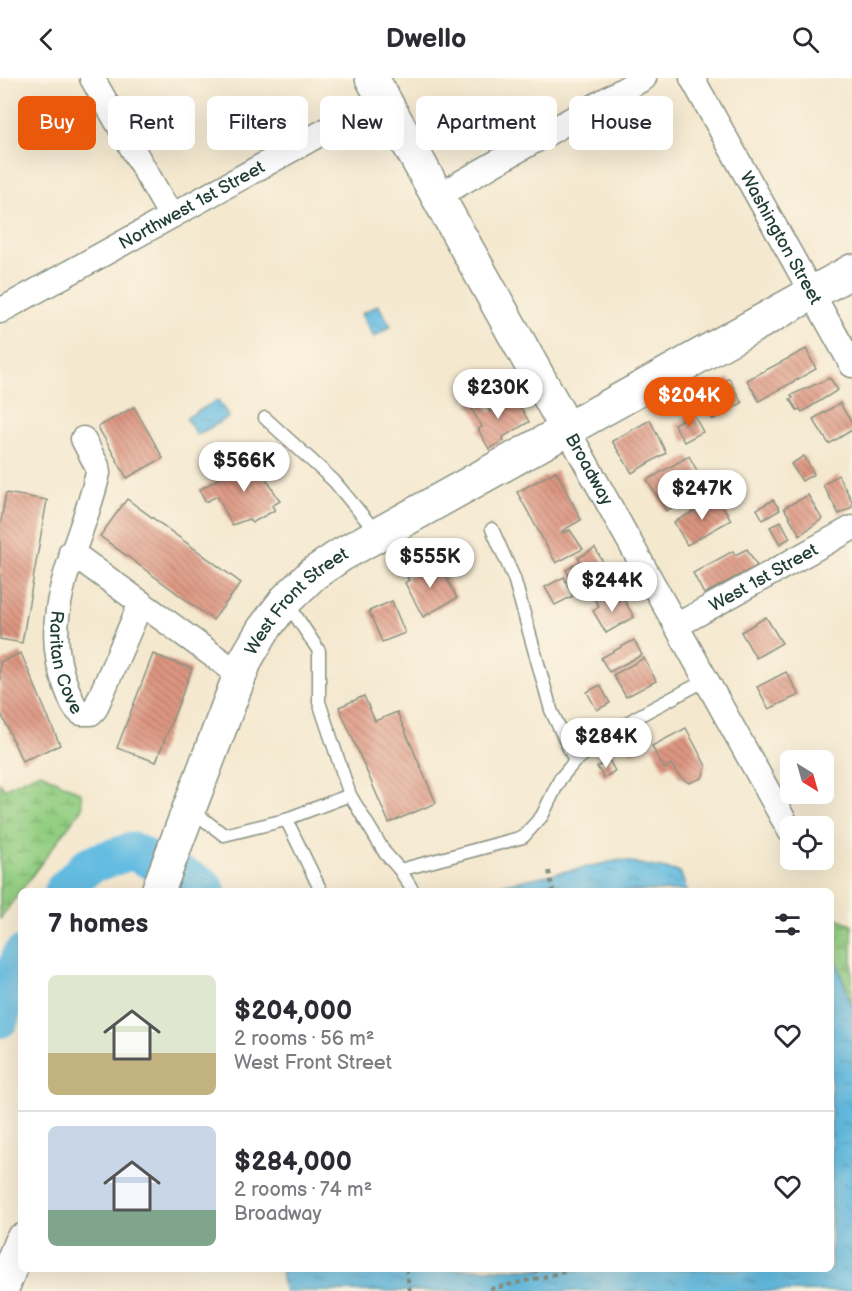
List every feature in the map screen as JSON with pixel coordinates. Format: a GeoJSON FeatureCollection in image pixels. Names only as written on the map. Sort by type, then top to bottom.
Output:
{"type":"FeatureCollection","features":[{"type":"Feature","properties":{"kind":"main road","name":"Broadway"},"geometry":{"type":"LineString","coordinates":[[378,88],[567,429]]}},
{"type":"Feature","properties":{"kind":"main road","name":"West Front Street"},"geometry":{"type":"LineString","coordinates":[[159,888],[240,675],[263,630],[286,600],[313,574],[377,534],[852,271]]}},
{"type":"Feature","properties":{"kind":"main road"},"geometry":{"type":"LineString","coordinates":[[1,1289],[18,1248]]}},
{"type":"Feature","properties":{"kind":"street"},"geometry":{"type":"LineString","coordinates":[[92,78],[171,216]]}},
{"type":"Feature","properties":{"kind":"street"},"geometry":{"type":"LineString","coordinates":[[438,196],[644,78]]}},
{"type":"Feature","properties":{"kind":"street","name":"Washington Street"},"geometry":{"type":"LineString","coordinates":[[692,78],[852,365]]}},
{"type":"Feature","properties":{"kind":"street","name":"Northwest 1st Street"},"geometry":{"type":"LineString","coordinates":[[0,311],[171,216],[378,88]]}},
{"type":"Feature","properties":{"kind":"street","name":"Broadway"},"geometry":{"type":"LineString","coordinates":[[567,429],[782,816]]}},
{"type":"Feature","properties":{"kind":"street","name":"Raritan Cove"},"geometry":{"type":"LineString","coordinates":[[83,439],[98,473],[71,552],[56,632],[58,666],[75,708],[81,713],[91,713],[94,709],[141,603]]}},
{"type":"Feature","properties":{"kind":"street","name":"West 1st Street"},"geometry":{"type":"LineString","coordinates":[[676,626],[852,528]]}},
{"type":"Feature","properties":{"kind":"street"},"geometry":{"type":"LineString","coordinates":[[71,552],[240,675]]}},
{"type":"Feature","properties":{"kind":"lane"},"geometry":{"type":"LineString","coordinates":[[265,418],[334,481],[377,534]]}},
{"type":"Feature","properties":{"kind":"lane"},"geometry":{"type":"LineString","coordinates":[[492,529],[514,578],[551,710],[575,761]]}},
{"type":"Feature","properties":{"kind":"lane"},"geometry":{"type":"LineString","coordinates":[[286,600],[319,651],[319,702],[351,795],[385,853],[400,870],[411,888]]}},
{"type":"Feature","properties":{"kind":"lane"},"geometry":{"type":"LineString","coordinates":[[400,870],[523,837],[542,816],[560,778],[575,761],[635,718],[706,680]]}},
{"type":"Feature","properties":{"kind":"lane"},"geometry":{"type":"LineString","coordinates":[[190,809],[224,835],[286,819],[351,795]]}},
{"type":"Feature","properties":{"kind":"lane"},"geometry":{"type":"LineString","coordinates":[[286,819],[320,888]]}},
{"type":"Feature","properties":{"kind":"path"},"geometry":{"type":"LineString","coordinates":[[549,871],[552,888]]}},
{"type":"Feature","properties":{"kind":"path"},"geometry":{"type":"LineString","coordinates":[[407,1272],[410,1291]]}},
{"type":"Feature","properties":{"kind":"path"},"geometry":{"type":"LineString","coordinates":[[536,1272],[537,1279]]}},
{"type":"Feature","properties":{"kind":"path"},"geometry":{"type":"LineString","coordinates":[[490,1289],[565,1272]]}},
{"type":"Feature","properties":{"kind":"green space"},"geometry":{"type":"Polygon","coordinates":[[[39,772],[81,793],[82,808],[23,888],[18,888],[18,895],[0,919],[0,783],[4,789],[39,772]]]}},
{"type":"Feature","properties":{"kind":"green space"},"geometry":{"type":"Polygon","coordinates":[[[834,916],[852,925],[852,1007],[834,953],[834,916]]]}},
{"type":"Feature","properties":{"kind":"water"},"geometry":{"type":"Polygon","coordinates":[[[378,305],[391,326],[374,337],[361,314],[378,305]]]}},
{"type":"Feature","properties":{"kind":"water"},"geometry":{"type":"Polygon","coordinates":[[[218,400],[229,417],[197,435],[186,418],[218,400]]]}},
{"type":"Feature","properties":{"kind":"water"},"geometry":{"type":"Polygon","coordinates":[[[620,860],[680,872],[686,888],[485,888],[620,860]]]}},
{"type":"Feature","properties":{"kind":"water"},"geometry":{"type":"Polygon","coordinates":[[[834,953],[852,1007],[852,1291],[284,1291],[281,1272],[834,1272],[834,953]]]}},
{"type":"Feature","properties":{"kind":"building"},"geometry":{"type":"Polygon","coordinates":[[[806,349],[816,369],[759,401],[747,380],[806,349]]]}},
{"type":"Feature","properties":{"kind":"building"},"geometry":{"type":"Polygon","coordinates":[[[729,378],[742,403],[713,419],[699,395],[729,378]]]}},
{"type":"Feature","properties":{"kind":"building"},"geometry":{"type":"Polygon","coordinates":[[[830,378],[838,390],[802,412],[800,409],[797,410],[790,399],[793,398],[791,395],[830,378]]]}},
{"type":"Feature","properties":{"kind":"building"},"geometry":{"type":"Polygon","coordinates":[[[481,397],[490,412],[515,397],[529,422],[503,437],[504,440],[489,449],[478,429],[482,427],[469,404],[481,397]]]}},
{"type":"Feature","properties":{"kind":"building"},"geometry":{"type":"Polygon","coordinates":[[[840,403],[852,424],[852,430],[829,444],[813,419],[840,403]]]}},
{"type":"Feature","properties":{"kind":"building"},"geometry":{"type":"Polygon","coordinates":[[[134,407],[163,458],[127,478],[98,427],[134,407]]]}},
{"type":"Feature","properties":{"kind":"building"},"geometry":{"type":"Polygon","coordinates":[[[693,413],[703,432],[684,442],[674,424],[693,413]]]}},
{"type":"Feature","properties":{"kind":"building"},"geometry":{"type":"Polygon","coordinates":[[[650,420],[666,453],[632,473],[612,441],[650,420]]]}},
{"type":"Feature","properties":{"kind":"building"},"geometry":{"type":"Polygon","coordinates":[[[255,452],[265,469],[262,472],[280,501],[272,506],[275,510],[252,523],[249,519],[232,525],[217,496],[206,502],[199,490],[230,472],[234,477],[245,470],[240,461],[255,452]]]}},
{"type":"Feature","properties":{"kind":"building"},"geometry":{"type":"Polygon","coordinates":[[[689,456],[707,489],[666,511],[647,480],[689,456]]]}},
{"type":"Feature","properties":{"kind":"building"},"geometry":{"type":"Polygon","coordinates":[[[804,456],[814,474],[802,481],[791,464],[804,456]]]}},
{"type":"Feature","properties":{"kind":"building"},"geometry":{"type":"Polygon","coordinates":[[[556,471],[581,520],[562,531],[563,533],[570,530],[583,549],[556,563],[517,492],[556,471]]]}},
{"type":"Feature","properties":{"kind":"building"},"geometry":{"type":"Polygon","coordinates":[[[838,475],[852,501],[852,507],[839,514],[823,485],[838,475]]]}},
{"type":"Feature","properties":{"kind":"building"},"geometry":{"type":"Polygon","coordinates":[[[6,493],[47,500],[22,643],[0,639],[0,526],[6,493]]]}},
{"type":"Feature","properties":{"kind":"building"},"geometry":{"type":"Polygon","coordinates":[[[808,495],[822,519],[800,535],[784,508],[808,495]]]}},
{"type":"Feature","properties":{"kind":"building"},"geometry":{"type":"Polygon","coordinates":[[[718,498],[731,520],[687,545],[674,522],[718,498]]]}},
{"type":"Feature","properties":{"kind":"building"},"geometry":{"type":"Polygon","coordinates":[[[127,499],[241,583],[213,620],[100,536],[127,499]]]}},
{"type":"Feature","properties":{"kind":"building"},"geometry":{"type":"Polygon","coordinates":[[[773,500],[780,510],[763,520],[757,509],[773,500]]]}},
{"type":"Feature","properties":{"kind":"building"},"geometry":{"type":"Polygon","coordinates":[[[781,521],[790,538],[780,544],[770,527],[781,521]]]}},
{"type":"Feature","properties":{"kind":"building"},"geometry":{"type":"Polygon","coordinates":[[[595,548],[604,564],[573,582],[566,570],[580,561],[578,558],[595,548]]]}},
{"type":"Feature","properties":{"kind":"building"},"geometry":{"type":"Polygon","coordinates":[[[747,549],[757,566],[704,594],[693,573],[733,551],[735,555],[747,549]]]}},
{"type":"Feature","properties":{"kind":"building"},"geometry":{"type":"Polygon","coordinates":[[[439,563],[457,598],[423,617],[405,583],[409,580],[407,577],[428,565],[430,568],[439,563]]]}},
{"type":"Feature","properties":{"kind":"building"},"geometry":{"type":"Polygon","coordinates":[[[564,577],[573,596],[555,605],[545,587],[564,577]]]}},
{"type":"Feature","properties":{"kind":"building"},"geometry":{"type":"Polygon","coordinates":[[[609,593],[614,603],[623,598],[634,617],[606,633],[593,611],[599,607],[595,600],[609,593]]]}},
{"type":"Feature","properties":{"kind":"building"},"geometry":{"type":"Polygon","coordinates":[[[392,601],[405,633],[382,642],[369,611],[392,601]]]}},
{"type":"Feature","properties":{"kind":"building"},"geometry":{"type":"Polygon","coordinates":[[[766,617],[782,643],[756,658],[741,632],[766,617]]]}},
{"type":"Feature","properties":{"kind":"building"},"geometry":{"type":"Polygon","coordinates":[[[634,640],[642,655],[609,672],[601,658],[634,640]]]}},
{"type":"Feature","properties":{"kind":"building"},"geometry":{"type":"Polygon","coordinates":[[[21,653],[60,745],[22,761],[0,711],[0,662],[21,653]]]}},
{"type":"Feature","properties":{"kind":"building"},"geometry":{"type":"Polygon","coordinates":[[[153,654],[192,669],[156,762],[117,748],[153,654]]]}},
{"type":"Feature","properties":{"kind":"building"},"geometry":{"type":"Polygon","coordinates":[[[644,658],[656,681],[626,697],[613,675],[644,658]]]}},
{"type":"Feature","properties":{"kind":"building"},"geometry":{"type":"Polygon","coordinates":[[[786,672],[799,695],[769,709],[757,687],[786,672]]]}},
{"type":"Feature","properties":{"kind":"building"},"geometry":{"type":"Polygon","coordinates":[[[600,685],[610,703],[597,710],[587,692],[600,685]]]}},
{"type":"Feature","properties":{"kind":"building"},"geometry":{"type":"Polygon","coordinates":[[[364,696],[375,721],[397,712],[436,803],[389,823],[339,707],[364,696]]]}},
{"type":"Feature","properties":{"kind":"building"},"geometry":{"type":"Polygon","coordinates":[[[642,728],[649,741],[646,742],[648,745],[632,753],[623,738],[642,728]]]}},
{"type":"Feature","properties":{"kind":"building"},"geometry":{"type":"Polygon","coordinates":[[[686,728],[706,766],[702,778],[689,783],[679,776],[671,764],[664,769],[652,746],[686,728]]]}},
{"type":"Feature","properties":{"kind":"building"},"geometry":{"type":"Polygon","coordinates":[[[609,760],[615,771],[604,778],[597,767],[609,760]]]}},
{"type":"Feature","properties":{"kind":"waterway"},"geometry":{"type":"LineString","coordinates":[[66,888],[89,865],[132,851],[205,888]]}},
{"type":"Feature","properties":{"kind":"waterway"},"geometry":{"type":"LineString","coordinates":[[0,1019],[18,964]]}}]}
